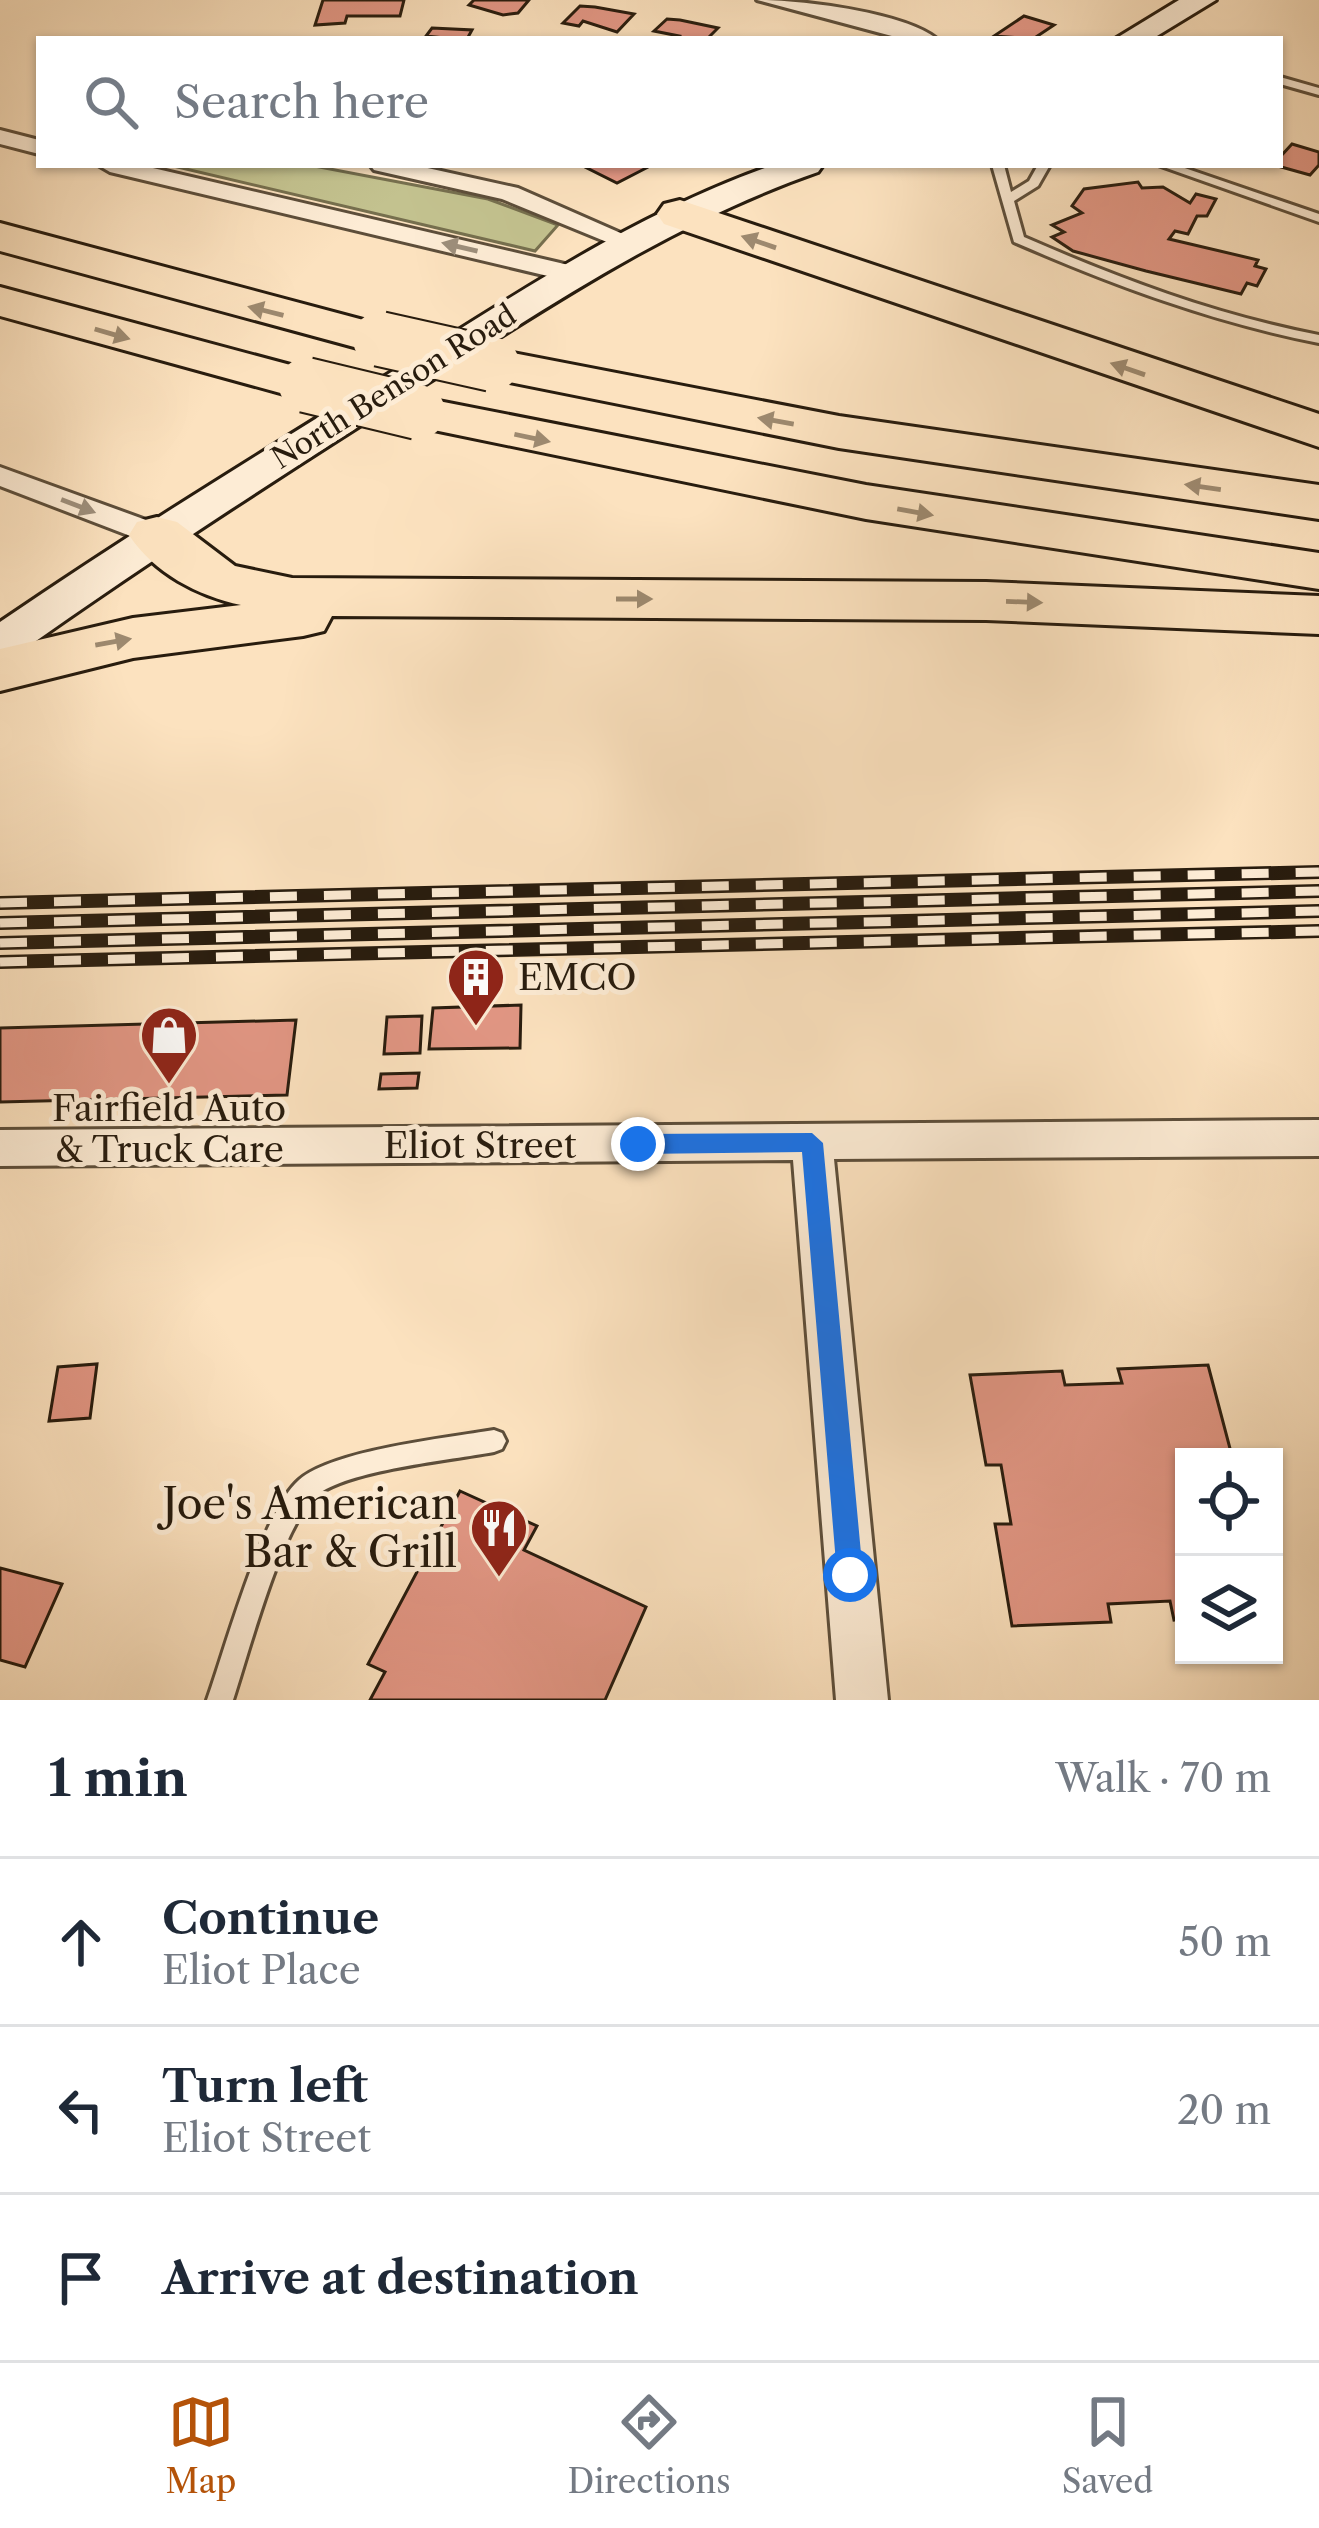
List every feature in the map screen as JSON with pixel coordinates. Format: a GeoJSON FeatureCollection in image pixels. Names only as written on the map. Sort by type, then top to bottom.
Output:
{"type":"FeatureCollection","features":[{"type":"Feature","properties":{"kind":"highway"},"geometry":{"type":"LineString","coordinates":[[680,214],[1319,430]]}},
{"type":"Feature","properties":{"kind":"highway"},"geometry":{"type":"LineString","coordinates":[[0,236],[173,287],[492,364],[860,436],[1319,502]]}},
{"type":"Feature","properties":{"kind":"highway"},"geometry":{"type":"LineString","coordinates":[[0,301],[306,385],[648,463],[911,511],[1319,571]]}},
{"type":"Feature","properties":{"kind":"highway"},"geometry":{"type":"LineString","coordinates":[[157,535],[218,581],[262,594],[986,601],[1319,615]]}},
{"type":"Feature","properties":{"kind":"highway"},"geometry":{"type":"LineString","coordinates":[[0,670],[89,646],[219,627],[393,608],[557,598]]}},
{"type":"Feature","properties":{"kind":"main road"},"geometry":{"type":"LineString","coordinates":[[1144,36],[1201,0]]}},
{"type":"Feature","properties":{"kind":"main road","name":"North Benson Road"},"geometry":{"type":"LineString","coordinates":[[0,644],[157,535],[573,274],[680,214],[798,168]]}},
{"type":"Feature","properties":{"kind":"street"},"geometry":{"type":"LineString","coordinates":[[767,0],[845,15],[916,36]]}},
{"type":"Feature","properties":{"kind":"street"},"geometry":{"type":"LineString","coordinates":[[0,137],[36,147]]}},
{"type":"Feature","properties":{"kind":"street"},"geometry":{"type":"LineString","coordinates":[[123,168],[573,274]]}},
{"type":"Feature","properties":{"kind":"street"},"geometry":{"type":"LineString","coordinates":[[396,168],[509,193],[628,242]]}},
{"type":"Feature","properties":{"kind":"street"},"geometry":{"type":"LineString","coordinates":[[0,476],[157,535]]}},
{"type":"Feature","properties":{"kind":"street","name":"Eliot Street"},"geometry":{"type":"LineString","coordinates":[[0,1148],[1319,1138]]}},
{"type":"Feature","properties":{"kind":"street"},"geometry":{"type":"LineString","coordinates":[[812,1143],[862,1700]]}},
{"type":"Feature","properties":{"kind":"lane"},"geometry":{"type":"LineString","coordinates":[[1283,81],[1319,92]]}},
{"type":"Feature","properties":{"kind":"lane"},"geometry":{"type":"LineString","coordinates":[[999,168],[1018,239],[1096,274],[1271,331],[1319,339]]}},
{"type":"Feature","properties":{"kind":"lane"},"geometry":{"type":"LineString","coordinates":[[1010,198],[1034,183],[1042,168]]}},
{"type":"Feature","properties":{"kind":"lane"},"geometry":{"type":"LineString","coordinates":[[1173,168],[1319,218]]}},
{"type":"Feature","properties":{"kind":"lane"},"geometry":{"type":"LineString","coordinates":[[220,1700],[279,1536],[306,1489],[339,1472],[494,1441]]}},
{"type":"Feature","properties":{"kind":"shaded area"},"geometry":{"type":"Polygon","coordinates":[[[182,168],[325,168],[488,199],[558,225],[535,251],[182,168]]]}},
{"type":"Feature","properties":{"kind":"building"},"geometry":{"type":"Polygon","coordinates":[[[323,0],[404,0],[400,16],[347,16],[345,23],[315,25],[323,0]]]}},
{"type":"Feature","properties":{"kind":"building"},"geometry":{"type":"Polygon","coordinates":[[[474,0],[529,0],[518,13],[503,15],[469,5],[474,0]]]}},
{"type":"Feature","properties":{"kind":"building"},"geometry":{"type":"Polygon","coordinates":[[[580,6],[634,14],[617,32],[583,21],[579,26],[563,23],[580,6]]]}},
{"type":"Feature","properties":{"kind":"building"},"geometry":{"type":"Polygon","coordinates":[[[1024,16],[1054,25],[1038,36],[994,36],[1024,16]]]}},
{"type":"Feature","properties":{"kind":"building"},"geometry":{"type":"Polygon","coordinates":[[[667,19],[718,28],[710,36],[654,31],[667,19]]]}},
{"type":"Feature","properties":{"kind":"building"},"geometry":{"type":"Polygon","coordinates":[[[432,28],[472,30],[469,36],[426,36],[432,28]]]}},
{"type":"Feature","properties":{"kind":"building"},"geometry":{"type":"Polygon","coordinates":[[[1292,144],[1319,152],[1319,165],[1310,175],[1283,168],[1283,154],[1292,144]]]}},
{"type":"Feature","properties":{"kind":"building"},"geometry":{"type":"Polygon","coordinates":[[[587,168],[646,168],[617,183],[587,168]]]}},
{"type":"Feature","properties":{"kind":"building"},"geometry":{"type":"Polygon","coordinates":[[[1138,182],[1142,188],[1163,187],[1190,203],[1196,194],[1216,199],[1207,216],[1197,216],[1188,234],[1175,231],[1169,239],[1258,260],[1255,266],[1266,269],[1257,286],[1247,283],[1241,294],[1073,251],[1052,237],[1064,232],[1052,225],[1082,213],[1072,206],[1084,189],[1138,182]]]}},
{"type":"Feature","properties":{"kind":"building","name":"EMCO"},"geometry":{"type":"Polygon","coordinates":[[[521,1005],[520,1048],[429,1049],[433,1008],[521,1005]]]}},
{"type":"Feature","properties":{"kind":"building"},"geometry":{"type":"Polygon","coordinates":[[[422,1016],[420,1053],[384,1054],[387,1017],[422,1016]]]}},
{"type":"Feature","properties":{"kind":"building"},"geometry":{"type":"Polygon","coordinates":[[[296,1020],[287,1095],[0,1102],[0,1028],[296,1020]]]}},
{"type":"Feature","properties":{"kind":"building"},"geometry":{"type":"Polygon","coordinates":[[[419,1073],[417,1088],[379,1089],[381,1074],[419,1073]]]}},
{"type":"Feature","properties":{"kind":"building"},"geometry":{"type":"Polygon","coordinates":[[[97,1364],[90,1418],[49,1421],[58,1367],[97,1364]]]}},
{"type":"Feature","properties":{"kind":"building"},"geometry":{"type":"Polygon","coordinates":[[[1208,1365],[1230,1448],[1175,1448],[1175,1620],[1170,1601],[1108,1604],[1111,1622],[1012,1626],[995,1524],[1011,1524],[1001,1465],[986,1465],[970,1375],[1062,1371],[1065,1385],[1122,1383],[1118,1369],[1208,1365]]]}},
{"type":"Feature","properties":{"kind":"building","name":"Joe's American Bar & Grill"},"geometry":{"type":"Polygon","coordinates":[[[460,1491],[537,1526],[524,1550],[646,1607],[605,1700],[370,1700],[385,1672],[368,1664],[460,1491]]]}},
{"type":"Feature","properties":{"kind":"building"},"geometry":{"type":"Polygon","coordinates":[[[0,1568],[62,1584],[25,1667],[0,1660],[0,1568]]]}},
{"type":"Feature","properties":{"kind":"railway"},"geometry":{"type":"LineString","coordinates":[[0,903],[1319,872]]}},
{"type":"Feature","properties":{"kind":"railway"},"geometry":{"type":"LineString","coordinates":[[0,923],[1319,891]]}},
{"type":"Feature","properties":{"kind":"railway"},"geometry":{"type":"LineString","coordinates":[[0,943],[1319,911]]}},
{"type":"Feature","properties":{"kind":"railway"},"geometry":{"type":"LineString","coordinates":[[0,962],[1319,931]]}},
{"type":"Feature","properties":{"kind":"place","name":"EMCO"},"geometry":{"type":"Point","coordinates":[476,1028]}},
{"type":"Feature","properties":{"kind":"place","name":"Fairfield Auto & Truck Care"},"geometry":{"type":"Point","coordinates":[169,1086]}},
{"type":"Feature","properties":{"kind":"place","name":"Joe's American Bar & Grill"},"geometry":{"type":"Point","coordinates":[499,1579]}},
{"type":"Feature","properties":{"kind":"route"},"geometry":{"type":"LineString","coordinates":[[638,1144],[812,1143],[850,1575]]}}]}
